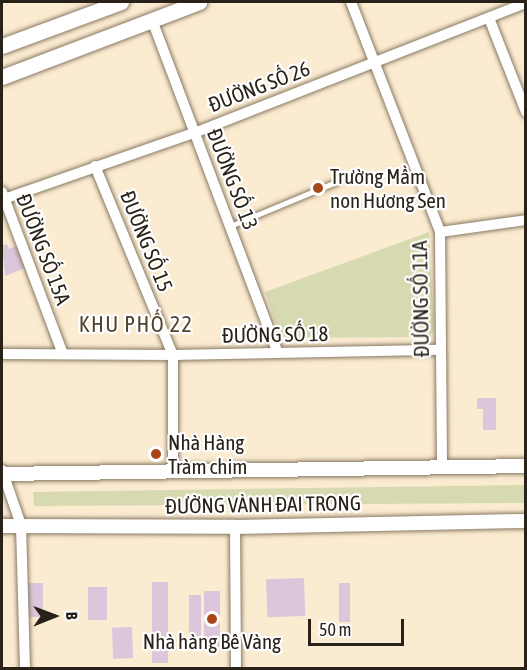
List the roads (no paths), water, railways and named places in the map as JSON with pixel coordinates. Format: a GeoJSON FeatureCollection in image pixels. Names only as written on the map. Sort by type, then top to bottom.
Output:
{"type":"FeatureCollection","features":[{"type":"Feature","properties":{"kind":"main road"},"geometry":{"type":"LineString","coordinates":[[2,46],[121,2]]}},
{"type":"Feature","properties":{"kind":"main road"},"geometry":{"type":"LineString","coordinates":[[2,77],[199,2]]}},
{"type":"Feature","properties":{"kind":"street","name":"ĐƯỜNG SỐ 11A"},"geometry":{"type":"LineString","coordinates":[[351,2],[440,232],[442,468]]}},
{"type":"Feature","properties":{"kind":"street","name":"ĐƯỜNG SỐ 26"},"geometry":{"type":"LineString","coordinates":[[3,195],[194,133],[525,3]]}},
{"type":"Feature","properties":{"kind":"street"},"geometry":{"type":"LineString","coordinates":[[489,18],[525,112]]}},
{"type":"Feature","properties":{"kind":"street","name":"ĐƯỜNG SỐ 13"},"geometry":{"type":"LineString","coordinates":[[152,20],[278,353]]}},
{"type":"Feature","properties":{"kind":"street","name":"ĐƯỜNG SỐ 15"},"geometry":{"type":"LineString","coordinates":[[95,166],[173,355],[173,471]]}},
{"type":"Feature","properties":{"kind":"street","name":"ĐƯỜNG SỐ 15A"},"geometry":{"type":"LineString","coordinates":[[3,195],[63,354]]}},
{"type":"Feature","properties":{"kind":"street"},"geometry":{"type":"LineString","coordinates":[[440,232],[525,220]]}},
{"type":"Feature","properties":{"kind":"street","name":"ĐƯỜNG SỐ 18"},"geometry":{"type":"LineString","coordinates":[[2,354],[173,355],[441,350]]}},
{"type":"Feature","properties":{"kind":"street","name":"ĐƯỜNG VÀNH ĐAI TRONG"},"geometry":{"type":"LineString","coordinates":[[2,472],[525,466]]}},
{"type":"Feature","properties":{"kind":"street"},"geometry":{"type":"LineString","coordinates":[[2,472],[21,525],[25,669]]}},
{"type":"Feature","properties":{"kind":"street","name":"ĐƯỜNG VÀNH ĐAI TRONG"},"geometry":{"type":"LineString","coordinates":[[2,526],[235,527],[525,521]]}},
{"type":"Feature","properties":{"kind":"street"},"geometry":{"type":"LineString","coordinates":[[235,527],[236,669]]}},
{"type":"Feature","properties":{"kind":"lane"},"geometry":{"type":"LineString","coordinates":[[230,226],[338,181]]}},
{"type":"Feature","properties":{"kind":"place","name":"Trường Mầm non Hương Sen"},"geometry":{"type":"Point","coordinates":[318,188]}},
{"type":"Feature","properties":{"kind":"place","name":"Nhà Hàng Tràm chim"},"geometry":{"type":"Point","coordinates":[156,454]}},
{"type":"Feature","properties":{"kind":"place","name":"Nhà hàng Bê Vàng"},"geometry":{"type":"Point","coordinates":[212,619]}},
{"type":"Feature","properties":{"kind":"district","name":"KHU PHỐ 22"},"geometry":{"type":"Point","coordinates":[136,325]}}]}
